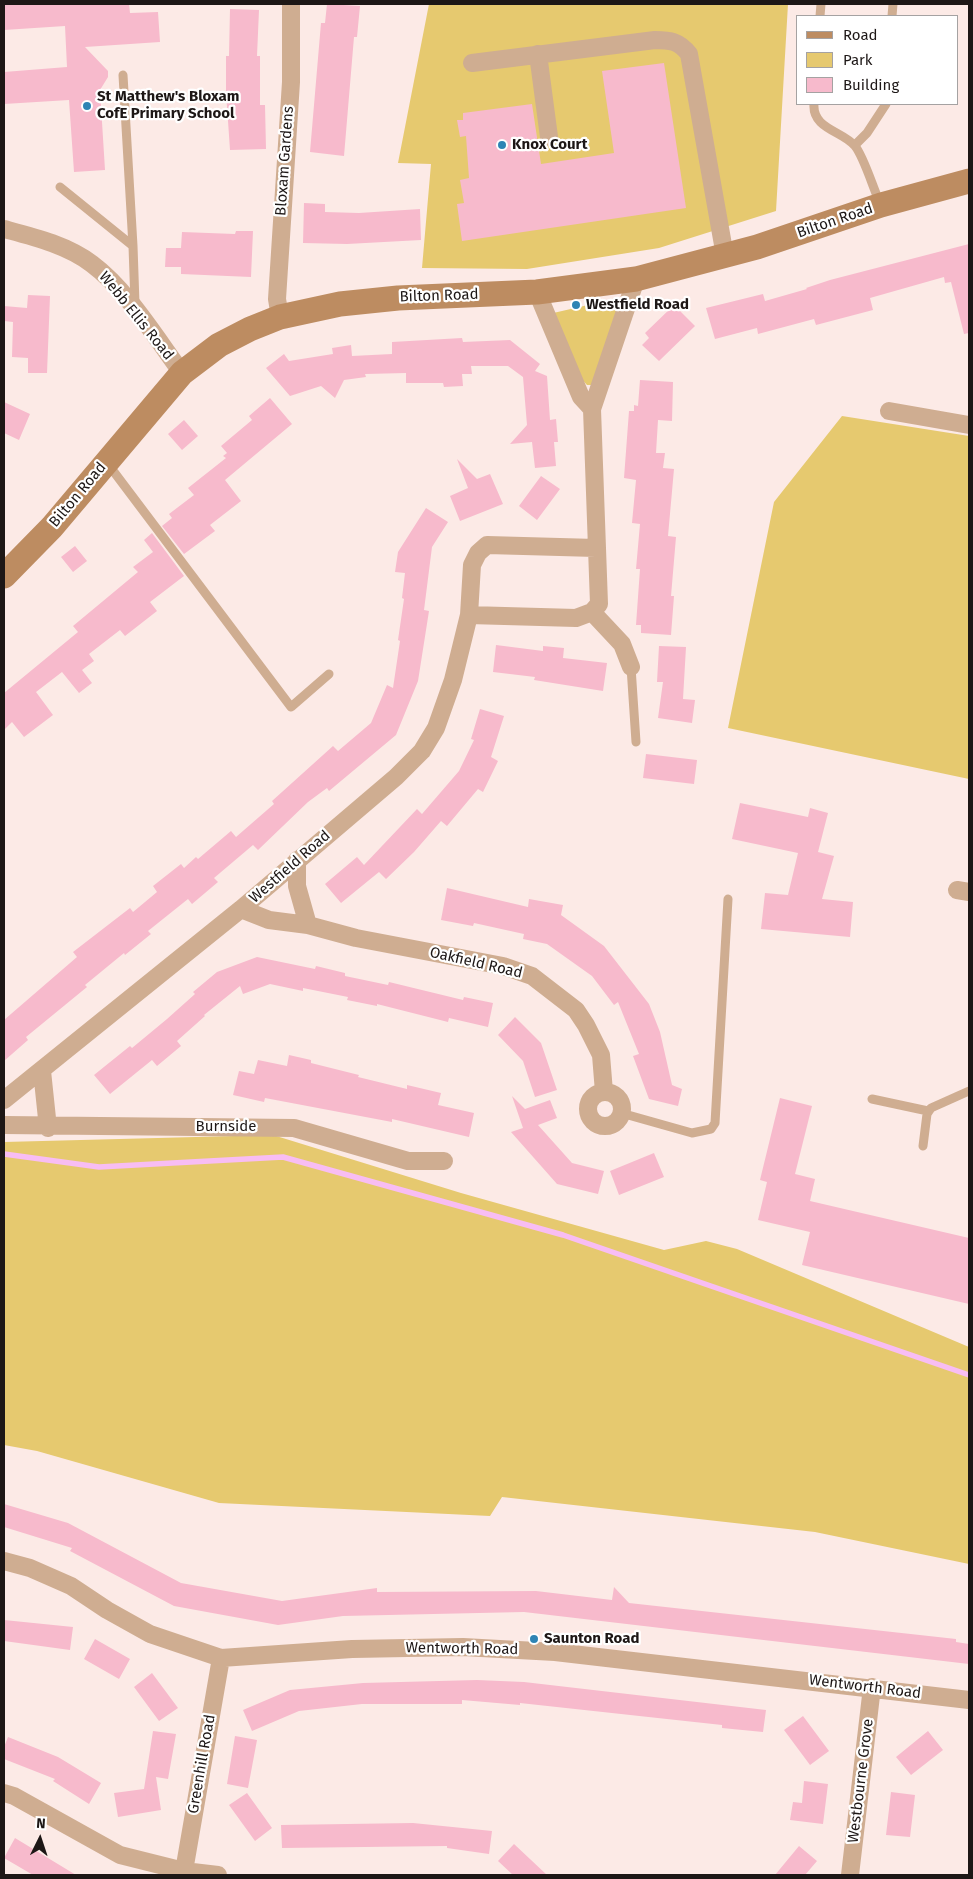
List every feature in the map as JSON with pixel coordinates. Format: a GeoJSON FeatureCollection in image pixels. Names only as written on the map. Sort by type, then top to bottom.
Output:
{"type":"FeatureCollection","features":[{"type":"Feature","properties":{"kind":"main road","name":"Bilton Road"},"geometry":{"type":"LineString","coordinates":[[4,576],[52,527],[182,373],[219,345],[250,329],[280,318],[340,304],[398,298],[537,292],[636,279],[757,247],[881,205],[969,181]]}},
{"type":"Feature","properties":{"kind":"street","name":"Bloxam Gardens"},"geometry":{"type":"LineString","coordinates":[[280,318],[276,299],[290,82],[291,4]]}},
{"type":"Feature","properties":{"kind":"street"},"geometry":{"type":"LineString","coordinates":[[472,63],[655,40],[670,40],[682,45],[689,54],[725,256]]}},
{"type":"Feature","properties":{"kind":"street"},"geometry":{"type":"LineString","coordinates":[[538,54],[549,137]]}},
{"type":"Feature","properties":{"kind":"street","name":"Webb Ellis Road"},"geometry":{"type":"LineString","coordinates":[[4,229],[59,246],[92,264],[113,284],[135,310],[182,373]]}},
{"type":"Feature","properties":{"kind":"street"},"geometry":{"type":"LineString","coordinates":[[469,615],[576,618],[592,612],[599,604],[592,410],[636,279]]}},
{"type":"Feature","properties":{"kind":"street"},"geometry":{"type":"LineString","coordinates":[[537,292],[581,397],[592,410]]}},
{"type":"Feature","properties":{"kind":"street"},"geometry":{"type":"LineString","coordinates":[[889,412],[969,425]]}},
{"type":"Feature","properties":{"kind":"street","name":"Westfield Road"},"geometry":{"type":"LineString","coordinates":[[4,1100],[241,909],[396,776],[422,751],[436,728],[453,680],[469,615],[472,565],[478,553],[487,545],[596,548]]}},
{"type":"Feature","properties":{"kind":"street"},"geometry":{"type":"LineString","coordinates":[[592,612],[622,644],[631,667]]}},
{"type":"Feature","properties":{"kind":"street"},"geometry":{"type":"LineString","coordinates":[[296,860],[297,886],[308,925]]}},
{"type":"Feature","properties":{"kind":"street","name":"Oakfield Road"},"geometry":{"type":"LineString","coordinates":[[241,909],[269,920],[308,925],[356,938],[503,966],[532,976],[576,1010],[586,1025],[601,1055],[604,1092]]}},
{"type":"Feature","properties":{"kind":"street"},"geometry":{"type":"LineString","coordinates":[[42,1071],[48,1128]]}},
{"type":"Feature","properties":{"kind":"street"},"geometry":{"type":"LineString","coordinates":[[604,1092],[618,1098],[621,1113],[614,1122],[604,1126],[598,1124],[588,1111],[590,1100],[599,1093],[604,1092]]}},
{"type":"Feature","properties":{"kind":"street","name":"Burnside"},"geometry":{"type":"LineString","coordinates":[[4,1125],[48,1128],[294,1128],[408,1161],[444,1161]]}},
{"type":"Feature","properties":{"kind":"street","name":"Wentworth Road"},"geometry":{"type":"LineString","coordinates":[[4,1561],[30,1568],[71,1586],[107,1610],[150,1634],[221,1658],[352,1649],[463,1647],[555,1652],[872,1687],[969,1700]]}},
{"type":"Feature","properties":{"kind":"street","name":"Greenhill Road"},"geometry":{"type":"LineString","coordinates":[[184,1871],[221,1658]]}},
{"type":"Feature","properties":{"kind":"street","name":"Westbourne Grove"},"geometry":{"type":"LineString","coordinates":[[850,1875],[872,1687]]}},
{"type":"Feature","properties":{"kind":"street"},"geometry":{"type":"LineString","coordinates":[[4,1793],[14,1796],[120,1855],[184,1871],[218,1875]]}},
{"type":"Feature","properties":{"kind":"lane"},"geometry":{"type":"LineString","coordinates":[[123,75],[134,246],[135,310]]}},
{"type":"Feature","properties":{"kind":"lane"},"geometry":{"type":"LineString","coordinates":[[814,105],[814,109],[825,127],[855,145],[881,205]]}},
{"type":"Feature","properties":{"kind":"lane"},"geometry":{"type":"LineString","coordinates":[[855,145],[867,133],[885,105]]}},
{"type":"Feature","properties":{"kind":"lane"},"geometry":{"type":"LineString","coordinates":[[60,187],[134,246]]}},
{"type":"Feature","properties":{"kind":"lane"},"geometry":{"type":"LineString","coordinates":[[106,461],[290,707],[329,674]]}},
{"type":"Feature","properties":{"kind":"lane"},"geometry":{"type":"LineString","coordinates":[[631,667],[636,742]]}},
{"type":"Feature","properties":{"kind":"lane"},"geometry":{"type":"LineString","coordinates":[[621,1113],[692,1133],[711,1129],[715,1123],[728,899]]}},
{"type":"Feature","properties":{"kind":"lane"},"geometry":{"type":"LineString","coordinates":[[923,1146],[930,1108],[969,1091]]}},
{"type":"Feature","properties":{"kind":"lane"},"geometry":{"type":"LineString","coordinates":[[872,1099],[928,1111]]}},
{"type":"Feature","properties":{"kind":"green space"},"geometry":{"type":"Polygon","coordinates":[[[429,4],[788,4],[776,211],[659,248],[527,269],[422,268],[431,164],[398,163],[429,4]]]}},
{"type":"Feature","properties":{"kind":"green space"},"geometry":{"type":"Polygon","coordinates":[[[614,299],[618,308],[594,385],[587,385],[575,372],[549,314],[614,299]]]}},
{"type":"Feature","properties":{"kind":"green space"},"geometry":{"type":"Polygon","coordinates":[[[842,416],[969,436],[969,779],[728,728],[774,502],[842,416]]]}},
{"type":"Feature","properties":{"kind":"green space"},"geometry":{"type":"Polygon","coordinates":[[[273,1135],[461,1193],[664,1250],[706,1241],[737,1249],[969,1347],[969,1564],[815,1532],[502,1497],[490,1516],[219,1503],[37,1451],[4,1445],[4,1142],[273,1135]]]}},
{"type":"Feature","properties":{"kind":"building"},"geometry":{"type":"Polygon","coordinates":[[[4,4],[129,4],[130,13],[158,12],[160,42],[85,47],[108,71],[108,77],[100,90],[105,170],[74,172],[69,100],[4,104],[4,72],[67,67],[65,26],[4,30],[4,4]]]}},
{"type":"Feature","properties":{"kind":"building"},"geometry":{"type":"Polygon","coordinates":[[[327,4],[360,6],[357,37],[354,37],[344,156],[310,152],[321,23],[325,23],[327,4]]]}},
{"type":"Feature","properties":{"kind":"building"},"geometry":{"type":"Polygon","coordinates":[[[230,9],[259,10],[257,56],[260,56],[260,105],[265,105],[266,149],[230,150],[226,92],[226,56],[229,56],[230,9]]]}},
{"type":"Feature","properties":{"kind":"building","name":"Knox Court"},"geometry":{"type":"Polygon","coordinates":[[[664,63],[686,208],[462,241],[457,204],[464,203],[460,180],[469,178],[466,136],[460,137],[457,120],[463,120],[463,113],[532,104],[541,164],[614,153],[602,71],[664,63]]]}},
{"type":"Feature","properties":{"kind":"building"},"geometry":{"type":"Polygon","coordinates":[[[304,203],[325,204],[325,212],[359,213],[420,209],[421,240],[347,244],[303,243],[304,203]]]}},
{"type":"Feature","properties":{"kind":"building"},"geometry":{"type":"Polygon","coordinates":[[[236,231],[253,231],[251,277],[181,274],[181,267],[165,267],[166,248],[181,248],[182,232],[235,234],[236,231]]]}},
{"type":"Feature","properties":{"kind":"building"},"geometry":{"type":"Polygon","coordinates":[[[969,244],[969,333],[964,334],[951,282],[945,283],[944,277],[870,298],[873,310],[816,325],[814,319],[758,334],[757,328],[715,339],[706,308],[763,294],[765,301],[830,280],[969,244]]]}},
{"type":"Feature","properties":{"kind":"building"},"geometry":{"type":"Polygon","coordinates":[[[28,295],[50,296],[47,373],[28,373],[28,358],[12,357],[13,322],[4,321],[4,306],[27,308],[28,295]]]}},
{"type":"Feature","properties":{"kind":"building"},"geometry":{"type":"Polygon","coordinates":[[[674,305],[695,326],[659,361],[642,345],[649,338],[645,333],[674,305]]]}},
{"type":"Feature","properties":{"kind":"building"},"geometry":{"type":"Polygon","coordinates":[[[462,338],[463,342],[510,340],[540,364],[535,371],[547,376],[550,420],[556,419],[558,442],[554,442],[556,466],[535,468],[532,442],[510,444],[527,425],[523,377],[508,366],[471,366],[472,374],[462,374],[463,386],[444,387],[443,383],[406,383],[406,373],[365,374],[366,377],[344,380],[335,398],[321,386],[290,396],[266,368],[284,354],[289,361],[333,354],[332,348],[351,345],[352,356],[392,354],[392,342],[462,338]]]}},
{"type":"Feature","properties":{"kind":"building"},"geometry":{"type":"Polygon","coordinates":[[[640,380],[673,382],[672,421],[658,420],[656,453],[665,453],[663,468],[674,469],[668,536],[676,537],[671,596],[674,596],[671,635],[641,633],[641,625],[636,625],[640,569],[636,569],[640,524],[632,523],[636,480],[624,478],[629,411],[634,411],[634,405],[638,406],[640,380]]]}},
{"type":"Feature","properties":{"kind":"building"},"geometry":{"type":"Polygon","coordinates":[[[270,398],[292,424],[225,480],[241,501],[210,525],[215,531],[184,554],[162,526],[172,518],[169,514],[194,495],[188,488],[226,458],[223,456],[227,453],[221,446],[252,420],[249,416],[270,398]]]}},
{"type":"Feature","properties":{"kind":"building"},"geometry":{"type":"Polygon","coordinates":[[[4,402],[30,414],[19,440],[4,433],[4,402]]]}},
{"type":"Feature","properties":{"kind":"building"},"geometry":{"type":"Polygon","coordinates":[[[184,420],[198,436],[182,450],[168,434],[184,420]]]}},
{"type":"Feature","properties":{"kind":"building"},"geometry":{"type":"Polygon","coordinates":[[[457,459],[477,479],[490,474],[503,504],[460,521],[450,496],[468,488],[457,459]]]}},
{"type":"Feature","properties":{"kind":"building"},"geometry":{"type":"Polygon","coordinates":[[[541,476],[560,489],[537,520],[519,506],[541,476]]]}},
{"type":"Feature","properties":{"kind":"building"},"geometry":{"type":"Polygon","coordinates":[[[426,508],[448,522],[432,547],[424,610],[429,611],[418,681],[396,735],[329,791],[327,788],[308,802],[258,850],[253,845],[214,878],[218,882],[192,904],[188,899],[148,931],[151,934],[85,985],[87,987],[26,1037],[28,1040],[4,1061],[4,1020],[77,957],[73,952],[130,908],[133,912],[157,892],[153,886],[181,864],[184,868],[196,857],[198,859],[231,831],[236,837],[274,804],[272,801],[333,746],[338,751],[371,723],[387,685],[393,688],[400,641],[398,640],[404,599],[402,598],[405,573],[395,572],[398,552],[426,508]]]}},
{"type":"Feature","properties":{"kind":"building"},"geometry":{"type":"Polygon","coordinates":[[[152,533],[184,576],[150,602],[157,611],[125,636],[120,630],[89,654],[94,661],[82,670],[92,683],[79,693],[62,672],[36,692],[53,715],[24,737],[12,722],[4,730],[4,693],[78,632],[73,626],[138,572],[133,567],[153,552],[144,540],[152,533]]]}},
{"type":"Feature","properties":{"kind":"building"},"geometry":{"type":"Polygon","coordinates":[[[75,546],[87,561],[73,572],[61,557],[75,546]]]}},
{"type":"Feature","properties":{"kind":"building"},"geometry":{"type":"Polygon","coordinates":[[[496,645],[543,651],[543,646],[564,648],[563,658],[607,663],[603,691],[534,680],[535,677],[493,672],[496,645]]]}},
{"type":"Feature","properties":{"kind":"building"},"geometry":{"type":"Polygon","coordinates":[[[659,646],[686,647],[683,699],[695,700],[692,723],[658,718],[663,682],[657,682],[659,646]]]}},
{"type":"Feature","properties":{"kind":"building"},"geometry":{"type":"Polygon","coordinates":[[[480,709],[504,716],[491,757],[498,761],[483,792],[478,789],[447,826],[441,821],[414,852],[386,879],[379,872],[341,903],[325,884],[357,857],[364,865],[417,809],[422,814],[459,771],[474,740],[471,739],[480,709]]]}},
{"type":"Feature","properties":{"kind":"building"},"geometry":{"type":"Polygon","coordinates":[[[646,754],[697,760],[694,784],[643,778],[646,754]]]}},
{"type":"Feature","properties":{"kind":"building"},"geometry":{"type":"Polygon","coordinates":[[[740,803],[808,817],[810,808],[828,813],[818,852],[834,856],[822,899],[853,902],[850,937],[761,929],[765,893],[788,895],[798,853],[732,839],[740,803]]]}},
{"type":"Feature","properties":{"kind":"building"},"geometry":{"type":"Polygon","coordinates":[[[447,888],[528,907],[529,899],[563,905],[561,915],[604,946],[649,1004],[660,1032],[672,1085],[682,1089],[678,1106],[649,1099],[633,1056],[639,1054],[618,1002],[614,1005],[592,976],[547,944],[523,939],[524,934],[474,923],[473,926],[441,920],[447,888]]]}},
{"type":"Feature","properties":{"kind":"building"},"geometry":{"type":"Polygon","coordinates":[[[257,957],[315,969],[316,966],[345,973],[345,976],[388,985],[389,982],[463,1000],[464,997],[493,1003],[488,1027],[449,1018],[448,1022],[377,1004],[377,1006],[347,1000],[348,997],[303,988],[303,991],[270,984],[243,994],[240,986],[204,1015],[177,1041],[181,1046],[157,1066],[152,1060],[110,1094],[94,1075],[130,1046],[132,1048],[167,1019],[195,994],[193,992],[217,972],[257,957]]]}},
{"type":"Feature","properties":{"kind":"building"},"geometry":{"type":"Polygon","coordinates":[[[515,1017],[541,1043],[557,1090],[535,1097],[523,1061],[498,1035],[515,1017]]]}},
{"type":"Feature","properties":{"kind":"building"},"geometry":{"type":"Polygon","coordinates":[[[289,1055],[311,1060],[311,1063],[359,1075],[358,1077],[407,1089],[407,1085],[441,1093],[438,1105],[474,1113],[469,1137],[392,1119],[392,1122],[265,1098],[264,1102],[233,1095],[239,1071],[254,1074],[258,1060],[287,1066],[289,1055]]]}},
{"type":"Feature","properties":{"kind":"building"},"geometry":{"type":"Polygon","coordinates":[[[512,1096],[525,1109],[550,1100],[557,1118],[538,1125],[572,1163],[604,1171],[598,1194],[557,1184],[511,1132],[523,1128],[512,1096]]]}},
{"type":"Feature","properties":{"kind":"building"},"geometry":{"type":"Polygon","coordinates":[[[780,1098],[812,1106],[795,1174],[815,1179],[810,1201],[969,1238],[969,1304],[802,1265],[810,1232],[758,1220],[767,1182],[760,1180],[780,1098]]]}},
{"type":"Feature","properties":{"kind":"building"},"geometry":{"type":"Polygon","coordinates":[[[654,1153],[664,1177],[619,1195],[610,1171],[654,1153]]]}},
{"type":"Feature","properties":{"kind":"building"},"geometry":{"type":"Polygon","coordinates":[[[4,1504],[68,1523],[181,1583],[282,1601],[377,1588],[377,1592],[536,1591],[612,1600],[614,1587],[629,1603],[956,1639],[956,1642],[969,1644],[969,1664],[524,1612],[343,1616],[278,1625],[174,1606],[70,1551],[72,1548],[4,1527],[4,1504]]]}},
{"type":"Feature","properties":{"kind":"building"},"geometry":{"type":"Polygon","coordinates":[[[4,1620],[73,1627],[70,1650],[4,1641],[4,1620]]]}},
{"type":"Feature","properties":{"kind":"building"},"geometry":{"type":"Polygon","coordinates":[[[95,1639],[130,1659],[119,1679],[84,1659],[95,1639]]]}},
{"type":"Feature","properties":{"kind":"building"},"geometry":{"type":"Polygon","coordinates":[[[152,1673],[178,1708],[159,1721],[134,1687],[152,1673]]]}},
{"type":"Feature","properties":{"kind":"building"},"geometry":{"type":"Polygon","coordinates":[[[477,1680],[524,1682],[766,1710],[763,1732],[722,1728],[722,1725],[520,1703],[520,1705],[462,1700],[462,1704],[362,1704],[299,1711],[252,1731],[243,1710],[290,1690],[363,1683],[477,1680]]]}},
{"type":"Feature","properties":{"kind":"building"},"geometry":{"type":"Polygon","coordinates":[[[803,1716],[829,1751],[810,1765],[784,1730],[803,1716]]]}},
{"type":"Feature","properties":{"kind":"building"},"geometry":{"type":"Polygon","coordinates":[[[153,1731],[176,1734],[168,1779],[156,1777],[161,1810],[118,1817],[114,1793],[144,1789],[153,1731]]]}},
{"type":"Feature","properties":{"kind":"building"},"geometry":{"type":"Polygon","coordinates":[[[928,1731],[943,1750],[911,1775],[896,1757],[928,1731]]]}},
{"type":"Feature","properties":{"kind":"building"},"geometry":{"type":"Polygon","coordinates":[[[235,1736],[257,1740],[248,1788],[227,1784],[235,1736]]]}},
{"type":"Feature","properties":{"kind":"building"},"geometry":{"type":"Polygon","coordinates":[[[8,1737],[58,1757],[101,1783],[89,1804],[53,1781],[55,1779],[4,1759],[4,1747],[8,1737]]]}},
{"type":"Feature","properties":{"kind":"building"},"geometry":{"type":"Polygon","coordinates":[[[804,1781],[828,1784],[823,1824],[790,1820],[793,1802],[802,1803],[804,1781]]]}},
{"type":"Feature","properties":{"kind":"building"},"geometry":{"type":"Polygon","coordinates":[[[891,1792],[915,1795],[910,1837],[886,1835],[891,1792]]]}},
{"type":"Feature","properties":{"kind":"building"},"geometry":{"type":"Polygon","coordinates":[[[247,1793],[272,1828],[255,1841],[229,1805],[247,1793]]]}},
{"type":"Feature","properties":{"kind":"building"},"geometry":{"type":"Polygon","coordinates":[[[413,1823],[492,1831],[489,1854],[447,1848],[447,1846],[282,1848],[281,1825],[413,1823]]]}},
{"type":"Feature","properties":{"kind":"building"},"geometry":{"type":"Polygon","coordinates":[[[15,1838],[76,1875],[33,1875],[4,1858],[15,1838]]]}},
{"type":"Feature","properties":{"kind":"building"},"geometry":{"type":"Polygon","coordinates":[[[514,1844],[547,1875],[513,1875],[498,1861],[514,1844]]]}},
{"type":"Feature","properties":{"kind":"building"},"geometry":{"type":"Polygon","coordinates":[[[799,1846],[817,1861],[805,1875],[775,1875],[799,1846]]]}},
{"type":"Feature","properties":{"kind":"waterway"},"geometry":{"type":"LineString","coordinates":[[4,1154],[99,1167],[283,1157],[563,1235],[969,1375]]}},
{"type":"Feature","properties":{"kind":"place","name":"St Matthew's Bloxam CofE Primary School"},"geometry":{"type":"Point","coordinates":[87,106]}},
{"type":"Feature","properties":{"kind":"place","name":"Knox Court"},"geometry":{"type":"Point","coordinates":[502,145]}},
{"type":"Feature","properties":{"kind":"place","name":"Westfield Road"},"geometry":{"type":"Point","coordinates":[576,305]}},
{"type":"Feature","properties":{"kind":"place","name":"Saunton Road"},"geometry":{"type":"Point","coordinates":[534,1639]}}]}
